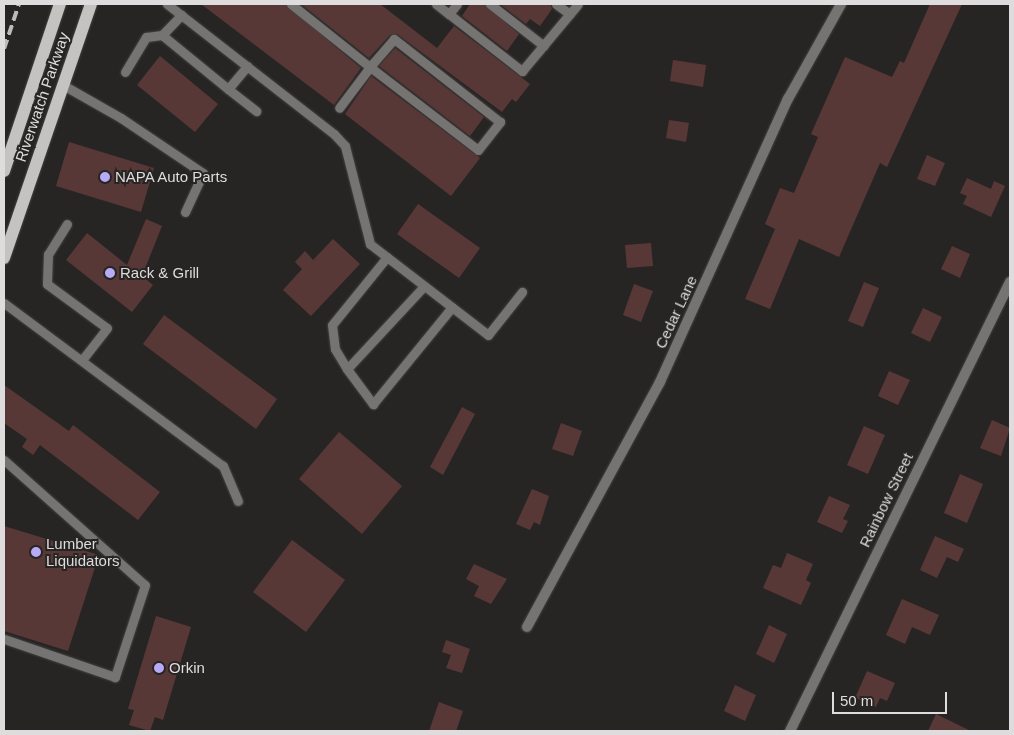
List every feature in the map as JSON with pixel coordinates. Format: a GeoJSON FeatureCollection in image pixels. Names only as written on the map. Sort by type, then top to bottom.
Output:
{"type":"FeatureCollection","features":[{"type":"Feature","properties":{"kind":"main road","name":"Riverwatch Parkway"},"geometry":{"type":"LineString","coordinates":[[4,171],[60,4]]}},
{"type":"Feature","properties":{"kind":"main road","name":"Riverwatch Parkway"},"geometry":{"type":"LineString","coordinates":[[4,258],[91,4]]}},
{"type":"Feature","properties":{"kind":"street","name":"Cedar Lane"},"geometry":{"type":"LineString","coordinates":[[527,627],[660,382],[788,99],[842,4]]}},
{"type":"Feature","properties":{"kind":"street","name":"Rainbow Street"},"geometry":{"type":"LineString","coordinates":[[790,731],[1010,282]]}},
{"type":"Feature","properties":{"kind":"lane"},"geometry":{"type":"LineString","coordinates":[[167,4],[334,134],[345,146],[370,244],[488,335],[522,292]]}},
{"type":"Feature","properties":{"kind":"lane"},"geometry":{"type":"LineString","coordinates":[[291,4],[370,66],[478,150],[500,122],[394,39],[370,66],[339,108]]}},
{"type":"Feature","properties":{"kind":"lane"},"geometry":{"type":"LineString","coordinates":[[436,4],[522,71],[578,4]]}},
{"type":"Feature","properties":{"kind":"lane"},"geometry":{"type":"LineString","coordinates":[[449,14],[457,4]]}},
{"type":"Feature","properties":{"kind":"lane"},"geometry":{"type":"LineString","coordinates":[[490,4],[544,46]]}},
{"type":"Feature","properties":{"kind":"lane"},"geometry":{"type":"LineString","coordinates":[[556,4],[570,14]]}},
{"type":"Feature","properties":{"kind":"lane"},"geometry":{"type":"LineString","coordinates":[[125,72],[146,37],[162,35],[181,15]]}},
{"type":"Feature","properties":{"kind":"lane"},"geometry":{"type":"LineString","coordinates":[[162,35],[256,111]]}},
{"type":"Feature","properties":{"kind":"lane"},"geometry":{"type":"LineString","coordinates":[[228,89],[247,66]]}},
{"type":"Feature","properties":{"kind":"lane"},"geometry":{"type":"LineString","coordinates":[[63,85],[121,118],[202,173],[185,212]]}},
{"type":"Feature","properties":{"kind":"lane"},"geometry":{"type":"LineString","coordinates":[[67,224],[48,254],[48,284],[107,328],[82,360]]}},
{"type":"Feature","properties":{"kind":"lane"},"geometry":{"type":"LineString","coordinates":[[387,257],[332,325],[335,349],[346,369],[373,404],[452,307]]}},
{"type":"Feature","properties":{"kind":"lane"},"geometry":{"type":"LineString","coordinates":[[346,369],[424,286]]}},
{"type":"Feature","properties":{"kind":"lane"},"geometry":{"type":"LineString","coordinates":[[4,303],[223,466],[238,501]]}},
{"type":"Feature","properties":{"kind":"lane"},"geometry":{"type":"LineString","coordinates":[[4,460],[145,585],[115,676],[4,639]]}},
{"type":"Feature","properties":{"kind":"building"},"geometry":{"type":"Polygon","coordinates":[[[201,4],[285,4],[361,68],[334,105],[201,4]]]}},
{"type":"Feature","properties":{"kind":"building"},"geometry":{"type":"Polygon","coordinates":[[[301,4],[380,4],[437,48],[454,26],[530,84],[516,102],[512,99],[502,112],[397,34],[390,35],[369,58],[301,4]]]}},
{"type":"Feature","properties":{"kind":"building"},"geometry":{"type":"Polygon","coordinates":[[[470,4],[484,4],[519,34],[507,51],[462,16],[470,4]]]}},
{"type":"Feature","properties":{"kind":"building"},"geometry":{"type":"Polygon","coordinates":[[[500,4],[550,4],[552,9],[540,26],[530,19],[526,24],[500,4]]]}},
{"type":"Feature","properties":{"kind":"building"},"geometry":{"type":"Polygon","coordinates":[[[930,4],[962,4],[887,167],[880,163],[839,257],[799,239],[770,309],[745,299],[775,229],[765,224],[780,188],[794,193],[818,137],[811,134],[845,57],[892,77],[900,61],[904,63],[930,4]]]}},
{"type":"Feature","properties":{"kind":"building"},"geometry":{"type":"Polygon","coordinates":[[[395,48],[484,117],[470,136],[379,66],[395,48]]]}},
{"type":"Feature","properties":{"kind":"building"},"geometry":{"type":"Polygon","coordinates":[[[160,56],[218,104],[195,132],[137,85],[160,56]]]}},
{"type":"Feature","properties":{"kind":"building"},"geometry":{"type":"Polygon","coordinates":[[[673,60],[706,65],[703,87],[670,81],[673,60]]]}},
{"type":"Feature","properties":{"kind":"building"},"geometry":{"type":"Polygon","coordinates":[[[371,76],[480,158],[451,196],[345,114],[371,76]]]}},
{"type":"Feature","properties":{"kind":"building"},"geometry":{"type":"Polygon","coordinates":[[[669,120],[689,123],[686,142],[666,138],[669,120]]]}},
{"type":"Feature","properties":{"kind":"building","name":"NAPA Auto Parts"},"geometry":{"type":"Polygon","coordinates":[[[69,142],[154,168],[141,212],[56,186],[69,142]]]}},
{"type":"Feature","properties":{"kind":"building"},"geometry":{"type":"Polygon","coordinates":[[[927,155],[945,163],[935,186],[917,179],[927,155]]]}},
{"type":"Feature","properties":{"kind":"building"},"geometry":{"type":"Polygon","coordinates":[[[967,178],[991,189],[994,181],[1005,186],[991,217],[963,204],[967,196],[960,193],[967,178]]]}},
{"type":"Feature","properties":{"kind":"building"},"geometry":{"type":"Polygon","coordinates":[[[418,204],[480,248],[459,278],[397,234],[418,204]]]}},
{"type":"Feature","properties":{"kind":"building","name":"Rack & Grill"},"geometry":{"type":"Polygon","coordinates":[[[146,219],[162,226],[142,276],[153,285],[132,312],[66,260],[87,233],[127,265],[146,219]]]}},
{"type":"Feature","properties":{"kind":"building"},"geometry":{"type":"Polygon","coordinates":[[[333,239],[360,264],[311,316],[283,290],[302,269],[295,262],[305,251],[313,260],[333,239]]]}},
{"type":"Feature","properties":{"kind":"building"},"geometry":{"type":"Polygon","coordinates":[[[651,243],[653,266],[627,268],[625,245],[651,243]]]}},
{"type":"Feature","properties":{"kind":"building"},"geometry":{"type":"Polygon","coordinates":[[[952,246],[970,254],[960,278],[941,269],[952,246]]]}},
{"type":"Feature","properties":{"kind":"building"},"geometry":{"type":"Polygon","coordinates":[[[864,282],[879,288],[863,327],[848,321],[864,282]]]}},
{"type":"Feature","properties":{"kind":"building"},"geometry":{"type":"Polygon","coordinates":[[[634,284],[653,291],[641,322],[623,315],[634,284]]]}},
{"type":"Feature","properties":{"kind":"building"},"geometry":{"type":"Polygon","coordinates":[[[923,308],[942,317],[930,342],[911,333],[923,308]]]}},
{"type":"Feature","properties":{"kind":"building"},"geometry":{"type":"Polygon","coordinates":[[[164,315],[277,399],[256,429],[143,344],[164,315]]]}},
{"type":"Feature","properties":{"kind":"building"},"geometry":{"type":"Polygon","coordinates":[[[889,371],[910,380],[898,405],[878,396],[889,371]]]}},
{"type":"Feature","properties":{"kind":"building"},"geometry":{"type":"Polygon","coordinates":[[[4,385],[69,431],[73,425],[160,492],[138,520],[40,445],[33,455],[22,447],[27,439],[4,423],[4,385]]]}},
{"type":"Feature","properties":{"kind":"building"},"geometry":{"type":"Polygon","coordinates":[[[462,407],[475,414],[443,475],[430,467],[462,407]]]}},
{"type":"Feature","properties":{"kind":"building"},"geometry":{"type":"Polygon","coordinates":[[[992,420],[1010,428],[1001,456],[980,448],[992,420]]]}},
{"type":"Feature","properties":{"kind":"building"},"geometry":{"type":"Polygon","coordinates":[[[561,423],[582,431],[573,456],[552,449],[561,423]]]}},
{"type":"Feature","properties":{"kind":"building"},"geometry":{"type":"Polygon","coordinates":[[[864,426],[885,435],[868,474],[847,465],[864,426]]]}},
{"type":"Feature","properties":{"kind":"building"},"geometry":{"type":"Polygon","coordinates":[[[339,432],[402,486],[362,534],[299,479],[339,432]]]}},
{"type":"Feature","properties":{"kind":"building"},"geometry":{"type":"Polygon","coordinates":[[[960,474],[983,484],[967,523],[944,513],[960,474]]]}},
{"type":"Feature","properties":{"kind":"building"},"geometry":{"type":"Polygon","coordinates":[[[532,489],[549,496],[540,525],[534,522],[530,530],[516,524],[532,489]]]}},
{"type":"Feature","properties":{"kind":"building"},"geometry":{"type":"Polygon","coordinates":[[[829,496],[850,505],[843,519],[848,521],[842,533],[817,522],[829,496]]]}},
{"type":"Feature","properties":{"kind":"building"},"geometry":{"type":"Polygon","coordinates":[[[4,526],[99,555],[68,651],[4,631],[4,526]]]}},
{"type":"Feature","properties":{"kind":"building"},"geometry":{"type":"Polygon","coordinates":[[[935,536],[964,549],[958,562],[947,557],[937,578],[920,570],[935,536]]]}},
{"type":"Feature","properties":{"kind":"building"},"geometry":{"type":"Polygon","coordinates":[[[292,540],[345,580],[306,632],[253,592],[292,540]]]}},
{"type":"Feature","properties":{"kind":"building"},"geometry":{"type":"Polygon","coordinates":[[[787,553],[813,564],[806,580],[811,583],[801,605],[763,588],[773,565],[781,568],[787,553]]]}},
{"type":"Feature","properties":{"kind":"building"},"geometry":{"type":"Polygon","coordinates":[[[474,564],[507,579],[491,604],[474,596],[479,586],[466,579],[474,564]]]}},
{"type":"Feature","properties":{"kind":"building"},"geometry":{"type":"Polygon","coordinates":[[[902,599],[939,615],[930,635],[912,627],[905,644],[886,635],[902,599]]]}},
{"type":"Feature","properties":{"kind":"building","name":"Orkin"},"geometry":{"type":"Polygon","coordinates":[[[156,616],[191,627],[163,720],[155,717],[150,731],[129,725],[134,710],[128,709],[156,616]]]}},
{"type":"Feature","properties":{"kind":"building"},"geometry":{"type":"Polygon","coordinates":[[[769,625],[787,634],[774,663],[756,654],[769,625]]]}},
{"type":"Feature","properties":{"kind":"building"},"geometry":{"type":"Polygon","coordinates":[[[446,640],[470,649],[462,673],[446,668],[451,655],[442,652],[446,640]]]}},
{"type":"Feature","properties":{"kind":"building"},"geometry":{"type":"Polygon","coordinates":[[[867,671],[895,683],[887,701],[880,698],[876,707],[855,698],[867,671]]]}},
{"type":"Feature","properties":{"kind":"building"},"geometry":{"type":"Polygon","coordinates":[[[735,685],[756,695],[745,721],[724,711],[735,685]]]}},
{"type":"Feature","properties":{"kind":"building"},"geometry":{"type":"Polygon","coordinates":[[[439,702],[463,711],[456,731],[429,731],[439,702]]]}},
{"type":"Feature","properties":{"kind":"building"},"geometry":{"type":"Polygon","coordinates":[[[936,714],[971,731],[928,731],[936,714]]]}},
{"type":"Feature","properties":{"kind":"railway"},"geometry":{"type":"LineString","coordinates":[[4,49],[19,4]]}},
{"type":"Feature","properties":{"kind":"place","name":"NAPA Auto Parts"},"geometry":{"type":"Point","coordinates":[105,177]}},
{"type":"Feature","properties":{"kind":"place","name":"Rack & Grill"},"geometry":{"type":"Point","coordinates":[110,273]}},
{"type":"Feature","properties":{"kind":"place","name":"Lumber Liquidators"},"geometry":{"type":"Point","coordinates":[36,552]}},
{"type":"Feature","properties":{"kind":"place","name":"Orkin"},"geometry":{"type":"Point","coordinates":[159,668]}}]}
